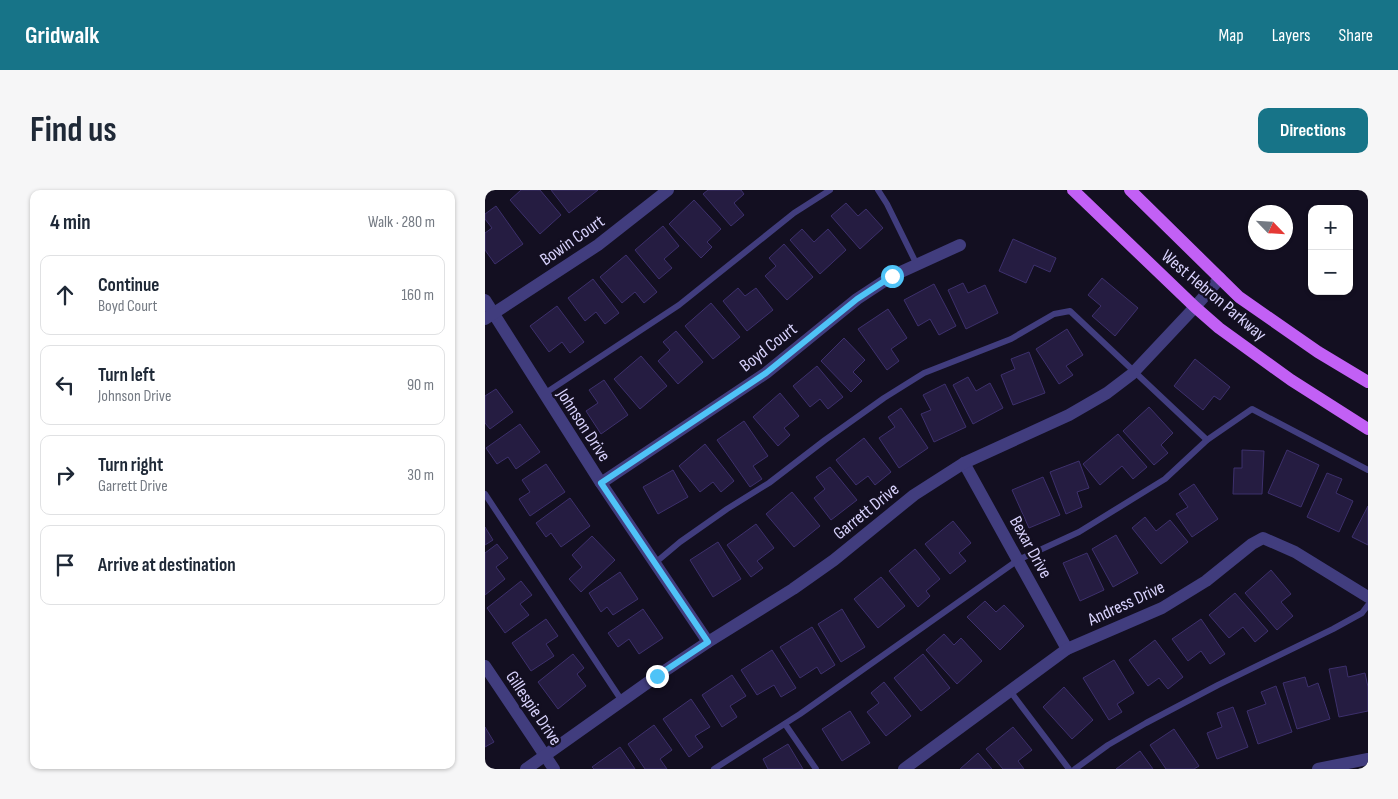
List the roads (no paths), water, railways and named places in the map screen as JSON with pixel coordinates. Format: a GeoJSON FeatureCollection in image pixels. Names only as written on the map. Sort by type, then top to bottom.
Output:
{"type":"FeatureCollection","features":[{"type":"Feature","properties":{"kind":"main road","name":"West Hebron Parkway"},"geometry":{"type":"LineString","coordinates":[[1073,190],[1219,328],[1291,380],[1368,429]]}},
{"type":"Feature","properties":{"kind":"main road","name":"West Hebron Parkway"},"geometry":{"type":"LineString","coordinates":[[1130,190],[1239,296],[1318,352],[1368,382]]}},
{"type":"Feature","properties":{"kind":"street","name":"Bowin Court"},"geometry":{"type":"LineString","coordinates":[[489,316],[598,245],[668,190]]}},
{"type":"Feature","properties":{"kind":"street","name":"Boyd Court"},"geometry":{"type":"LineString","coordinates":[[601,483],[766,373],[857,299],[892,276],[960,245]]}},
{"type":"Feature","properties":{"kind":"street","name":"Garrett Drive"},"geometry":{"type":"LineString","coordinates":[[526,769],[708,642],[793,589],[834,560],[913,495],[964,463],[1069,414],[1107,393],[1134,371],[1220,278]]}},
{"type":"Feature","properties":{"kind":"street","name":"Johnson Drive"},"geometry":{"type":"LineString","coordinates":[[485,300],[489,316],[544,394],[601,483],[708,642]]}},
{"type":"Feature","properties":{"kind":"street","name":"Bexar Drive"},"geometry":{"type":"LineString","coordinates":[[964,463],[1067,649]]}},
{"type":"Feature","properties":{"kind":"street","name":"Andress Drive"},"geometry":{"type":"LineString","coordinates":[[904,769],[1067,649],[1162,608],[1206,581],[1252,544],[1263,538],[1295,552],[1368,597]]}},
{"type":"Feature","properties":{"kind":"street","name":"Gillespie Drive"},"geometry":{"type":"LineString","coordinates":[[485,666],[554,769]]}},
{"type":"Feature","properties":{"kind":"street"},"geometry":{"type":"LineString","coordinates":[[1318,769],[1368,758]]}},
{"type":"Feature","properties":{"kind":"lane"},"geometry":{"type":"LineString","coordinates":[[544,394],[679,305],[794,212],[830,190]]}},
{"type":"Feature","properties":{"kind":"lane"},"geometry":{"type":"LineString","coordinates":[[878,190],[887,204],[917,265]]}},
{"type":"Feature","properties":{"kind":"lane"},"geometry":{"type":"LineString","coordinates":[[655,563],[680,542],[727,509],[769,483],[884,398],[924,373],[1011,339],[1054,314],[1069,310],[1207,440]]}},
{"type":"Feature","properties":{"kind":"lane"},"geometry":{"type":"LineString","coordinates":[[714,769],[785,724],[1018,560],[1079,532],[1165,479],[1207,440],[1252,409],[1368,470]]}},
{"type":"Feature","properties":{"kind":"lane"},"geometry":{"type":"LineString","coordinates":[[485,494],[622,701]]}},
{"type":"Feature","properties":{"kind":"lane"},"geometry":{"type":"LineString","coordinates":[[1075,769],[1108,745],[1146,723],[1218,685],[1333,629],[1362,613],[1368,605]]}},
{"type":"Feature","properties":{"kind":"lane"},"geometry":{"type":"LineString","coordinates":[[1010,691],[1069,769]]}},
{"type":"Feature","properties":{"kind":"lane"},"geometry":{"type":"LineString","coordinates":[[785,724],[816,769]]}}]}
